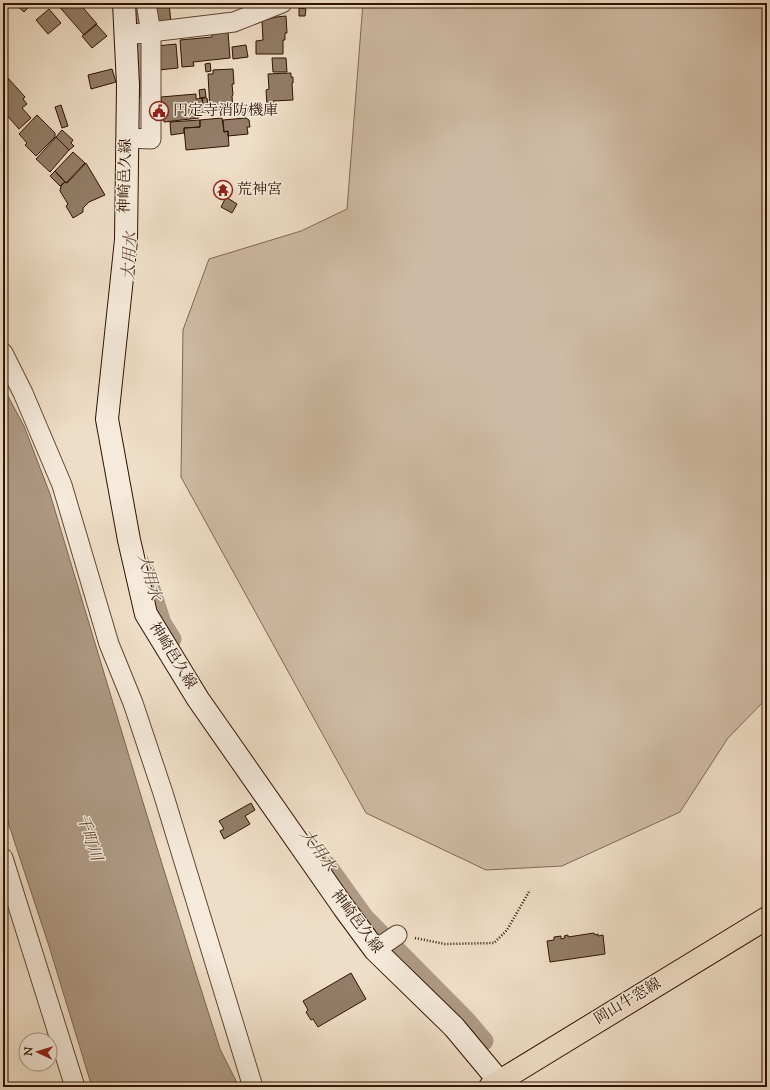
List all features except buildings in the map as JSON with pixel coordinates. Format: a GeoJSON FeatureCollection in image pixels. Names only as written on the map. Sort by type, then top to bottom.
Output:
{"type":"FeatureCollection","features":[{"type":"Feature","properties":{"kind":"main road","name":"神崎邑久線"},"geometry":{"type":"LineString","coordinates":[[124,3],[139,34],[128,85],[135,139],[107,420],[129,540],[146,614],[198,699],[375,950],[454,1027],[497,1085]]}},
{"type":"Feature","properties":{"kind":"main road","name":"岡山牛窓線"},"geometry":{"type":"LineString","coordinates":[[497,1085],[767,918]]}},
{"type":"Feature","properties":{"kind":"street"},"geometry":{"type":"LineString","coordinates":[[146,3],[139,34],[234,22],[282,3]]}},
{"type":"Feature","properties":{"kind":"street"},"geometry":{"type":"LineString","coordinates":[[3,353],[23,393],[62,485],[109,644],[133,703],[160,786],[253,1087]]}},
{"type":"Feature","properties":{"kind":"street"},"geometry":{"type":"LineString","coordinates":[[3,858],[75,1087]]}},
{"type":"Feature","properties":{"kind":"street"},"geometry":{"type":"LineString","coordinates":[[375,950],[397,935]]}},
{"type":"Feature","properties":{"kind":"path"},"geometry":{"type":"LineString","coordinates":[[397,935],[445,944],[494,943],[507,930],[530,890]]}},
{"type":"Feature","properties":{"kind":"shaded area"},"geometry":{"type":"Polygon","coordinates":[[[363,3],[767,3],[767,698],[728,738],[680,812],[562,866],[486,870],[366,813],[181,477],[183,330],[209,259],[301,231],[347,209],[363,3]]]}},
{"type":"Feature","properties":{"kind":"water","name":"千町川"},"geometry":{"type":"Polygon","coordinates":[[[3,387],[24,426],[50,494],[198,980],[220,1049],[239,1087],[92,1087],[49,946],[3,807],[3,387]]]}},
{"type":"Feature","properties":{"kind":"waterway","name":"大用水"},"geometry":{"type":"LineString","coordinates":[[137,88],[138,3]]}},
{"type":"Feature","properties":{"kind":"waterway","name":"大用水"},"geometry":{"type":"LineString","coordinates":[[145,571],[162,623],[172,639]]}},
{"type":"Feature","properties":{"kind":"waterway","name":"大用水"},"geometry":{"type":"LineString","coordinates":[[327,865],[365,918],[466,1020],[484,1041]]}},
{"type":"Feature","properties":{"kind":"place","name":"円定寺消防機庫"},"geometry":{"type":"Point","coordinates":[159,111]}},
{"type":"Feature","properties":{"kind":"place","name":"荒神宮"},"geometry":{"type":"Point","coordinates":[223,190]}}]}
